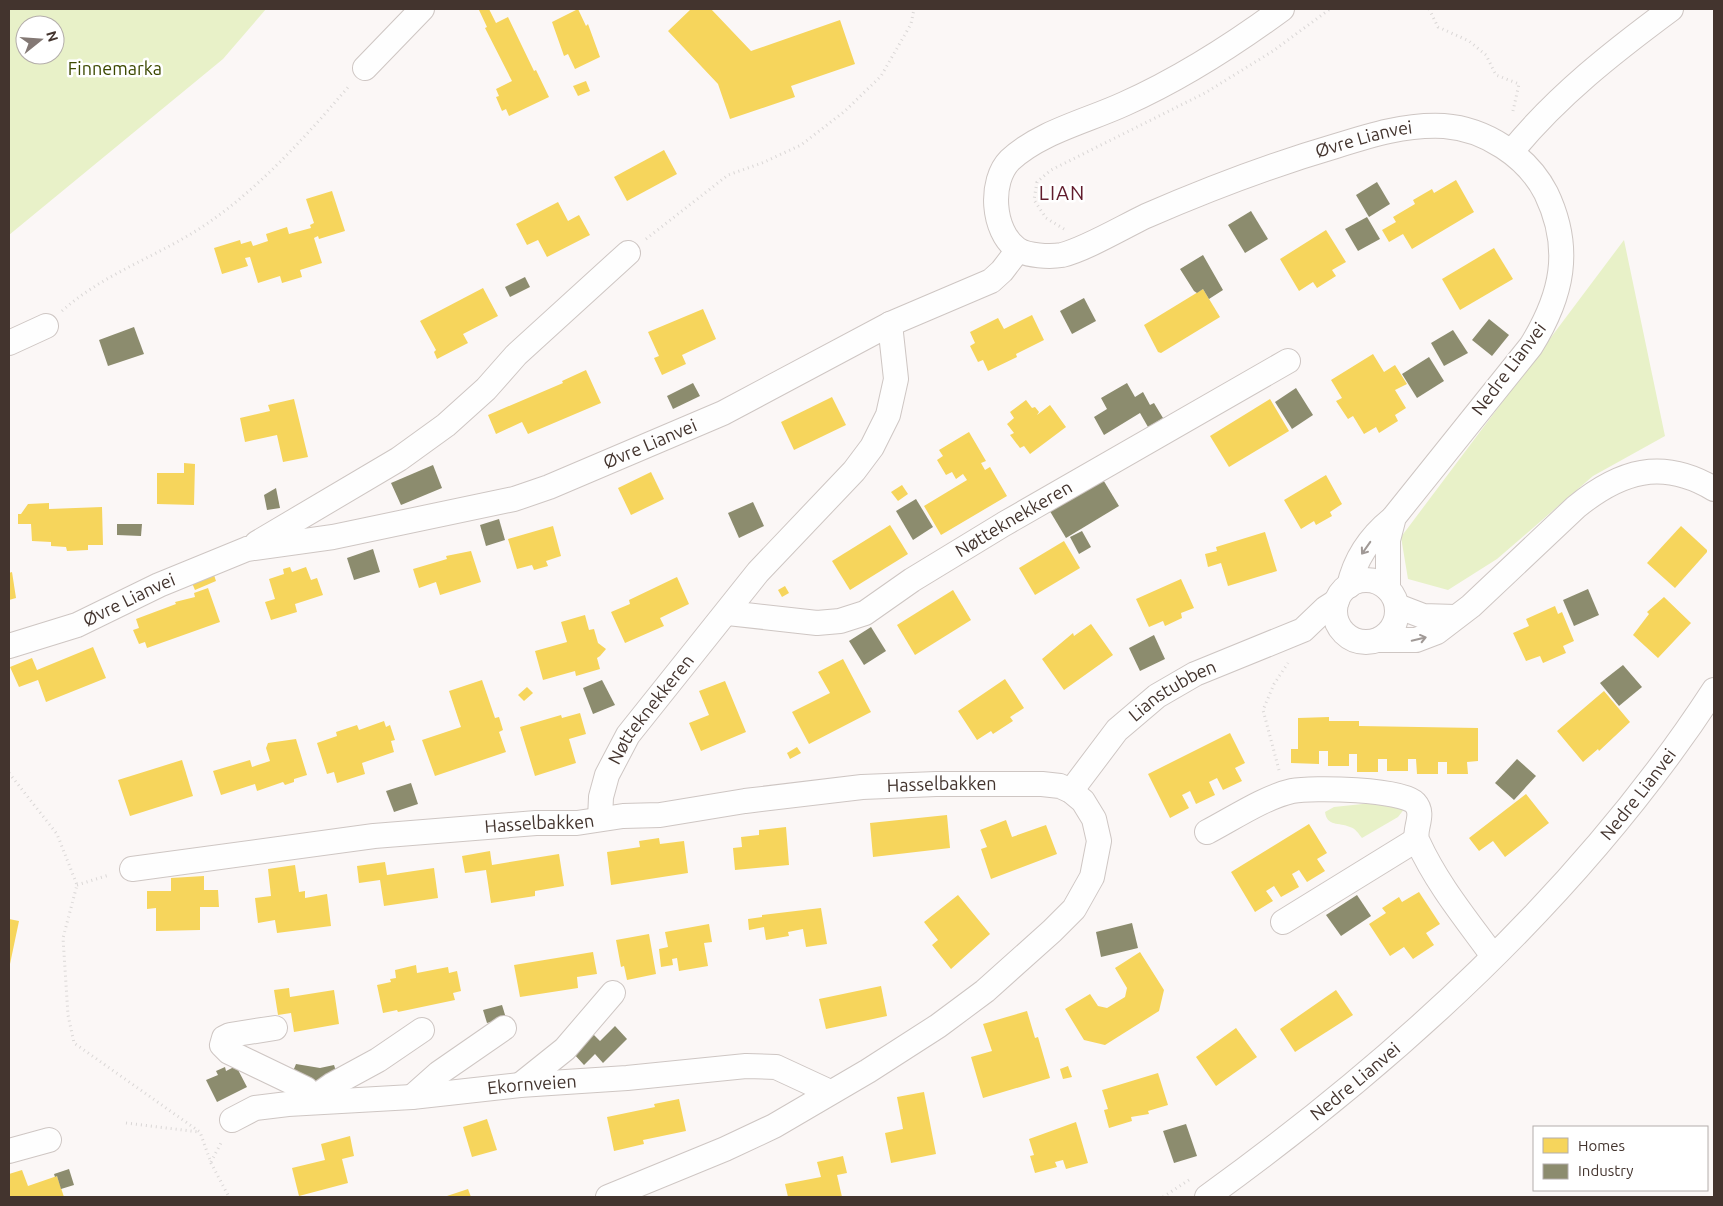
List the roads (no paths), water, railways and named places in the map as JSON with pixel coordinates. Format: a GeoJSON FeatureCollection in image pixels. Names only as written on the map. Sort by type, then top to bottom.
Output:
{"type":"FeatureCollection","features":[{"type":"Feature","properties":{"kind":"street"},"geometry":{"type":"LineString","coordinates":[[365,68],[422,9]]}},
{"type":"Feature","properties":{"kind":"street"},"geometry":{"type":"LineString","coordinates":[[1018,250],[1004,234],[997,207],[999,178],[1009,161],[1044,138],[1126,103],[1178,76],[1251,32],[1282,9]]}},
{"type":"Feature","properties":{"kind":"street"},"geometry":{"type":"LineString","coordinates":[[1515,147],[1559,98],[1671,9]]}},
{"type":"Feature","properties":{"kind":"street","name":"Øvre Lianvei"},"geometry":{"type":"LineString","coordinates":[[247,549],[333,537],[514,498],[549,487],[723,413],[890,324],[991,281],[1002,272],[1018,250],[1047,256],[1063,254],[1247,174],[1291,159],[1383,132],[1418,126],[1447,126],[1515,147]]}},
{"type":"Feature","properties":{"kind":"street","name":"Nedre Lianvei"},"geometry":{"type":"LineString","coordinates":[[1343,593],[1361,555],[1374,536],[1394,518],[1531,346],[1547,320],[1557,293],[1561,248],[1554,214],[1539,182],[1515,147]]}},
{"type":"Feature","properties":{"kind":"street","name":"Øvre Lianvei"},"geometry":{"type":"LineString","coordinates":[[9,646],[77,625],[159,585],[247,549],[399,460],[446,425],[486,389],[516,355],[628,253]]}},
{"type":"Feature","properties":{"kind":"street","name":"Nøtteknekkeren"},"geometry":{"type":"LineString","coordinates":[[600,819],[601,796],[607,775],[628,735],[728,613],[758,572],[854,471],[872,446],[888,415],[896,379],[890,324]]}},
{"type":"Feature","properties":{"kind":"street"},"geometry":{"type":"LineString","coordinates":[[9,343],[46,326]]}},
{"type":"Feature","properties":{"kind":"street","name":"Nøtteknekkeren"},"geometry":{"type":"LineString","coordinates":[[728,613],[817,623],[840,621],[865,613],[912,580],[1004,524],[1288,361]]}},
{"type":"Feature","properties":{"kind":"street"},"geometry":{"type":"LineString","coordinates":[[1303,630],[1350,638],[1359,642],[1378,640],[1395,642],[1426,638],[1471,606],[1576,507],[1608,483],[1636,473],[1662,471],[1683,474],[1714,489]]}},
{"type":"Feature","properties":{"kind":"street","name":"Nedre Lianvei"},"geometry":{"type":"LineString","coordinates":[[1392,597],[1388,540],[1394,518]]}},
{"type":"Feature","properties":{"kind":"street"},"geometry":{"type":"LineString","coordinates":[[1350,638],[1336,620],[1343,593],[1368,580],[1380,584],[1392,597],[1424,616],[1455,617]]}},
{"type":"Feature","properties":{"kind":"street","name":"Lianstubben"},"geometry":{"type":"LineString","coordinates":[[1071,791],[1117,730],[1157,696],[1196,674],[1303,630],[1343,593]]}},
{"type":"Feature","properties":{"kind":"street"},"geometry":{"type":"LineString","coordinates":[[1378,640],[1386,636],[1393,627],[1397,616],[1392,597]]}},
{"type":"Feature","properties":{"kind":"street","name":"Nedre Lianvei"},"geometry":{"type":"LineString","coordinates":[[1207,1197],[1376,1066],[1453,997],[1548,901],[1604,837],[1678,742],[1714,690]]}},
{"type":"Feature","properties":{"kind":"street","name":"Hasselbakken"},"geometry":{"type":"LineString","coordinates":[[132,868],[374,836],[536,823],[577,823],[600,819],[660,815],[762,799],[888,785],[1042,784],[1060,786],[1071,791]]}},
{"type":"Feature","properties":{"kind":"street"},"geometry":{"type":"LineString","coordinates":[[1207,832],[1293,791],[1337,790],[1391,793],[1408,797],[1414,802],[1420,813],[1416,840],[1431,868],[1456,906],[1493,956]]}},
{"type":"Feature","properties":{"kind":"street"},"geometry":{"type":"LineString","coordinates":[[608,1197],[726,1148],[771,1127],[909,1046],[969,1003],[1052,931],[1074,909],[1092,877],[1099,841],[1094,820],[1083,801],[1071,791]]}},
{"type":"Feature","properties":{"kind":"street"},"geometry":{"type":"LineString","coordinates":[[1283,922],[1416,840]]}},
{"type":"Feature","properties":{"kind":"street"},"geometry":{"type":"LineString","coordinates":[[520,1085],[565,1049],[613,993]]}},
{"type":"Feature","properties":{"kind":"street"},"geometry":{"type":"LineString","coordinates":[[275,1028],[230,1035],[224,1038],[222,1045],[229,1052],[306,1089],[317,1102],[322,1092],[332,1085],[378,1060],[422,1030]]}},
{"type":"Feature","properties":{"kind":"street"},"geometry":{"type":"LineString","coordinates":[[412,1097],[438,1073],[504,1028]]}},
{"type":"Feature","properties":{"kind":"street","name":"Ekornveien"},"geometry":{"type":"LineString","coordinates":[[232,1120],[255,1108],[317,1102],[412,1097],[520,1085],[627,1078],[746,1066],[776,1067],[830,1092]]}},
{"type":"Feature","properties":{"kind":"street"},"geometry":{"type":"LineString","coordinates":[[9,1151],[49,1140]]}},
{"type":"Feature","properties":{"kind":"district","name":"LIAN"},"geometry":{"type":"Point","coordinates":[1062,193]}},
{"type":"Feature","properties":{"kind":"park label","name":"Finnemarka"},"geometry":{"type":"Point","coordinates":[115,69]}}]}
